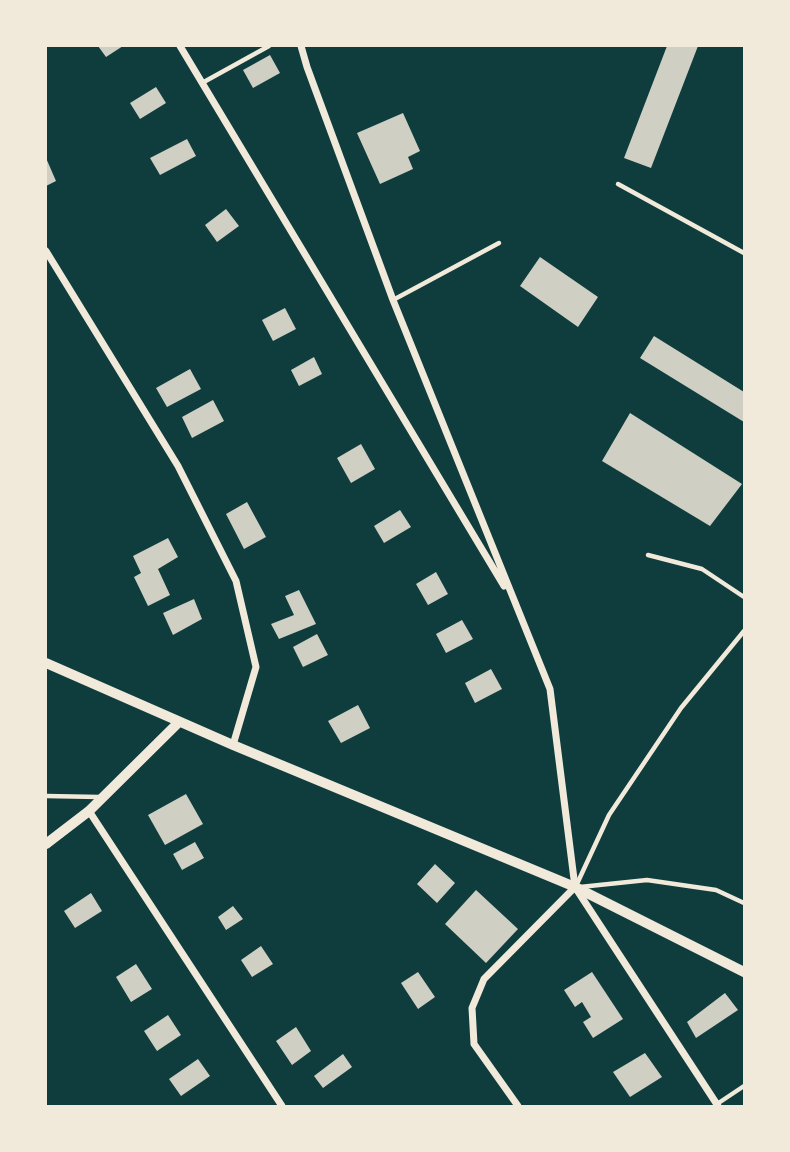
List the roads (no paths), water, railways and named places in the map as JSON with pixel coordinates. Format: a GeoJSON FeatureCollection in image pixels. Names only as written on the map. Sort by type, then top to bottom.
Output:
{"type":"FeatureCollection","features":[{"type":"Feature","properties":{"kind":"street"},"geometry":{"type":"LineString","coordinates":[[180,46],[516,605]]}},
{"type":"Feature","properties":{"kind":"street"},"geometry":{"type":"LineString","coordinates":[[301,46],[306,67],[393,300],[550,689],[575,887],[717,1105]]}},
{"type":"Feature","properties":{"kind":"street"},"geometry":{"type":"LineString","coordinates":[[46,251],[178,466],[236,582],[257,667],[233,745]]}},
{"type":"Feature","properties":{"kind":"street"},"geometry":{"type":"LineString","coordinates":[[46,663],[233,745],[575,887],[744,972]]}},
{"type":"Feature","properties":{"kind":"street"},"geometry":{"type":"LineString","coordinates":[[46,844],[89,811],[179,722]]}},
{"type":"Feature","properties":{"kind":"street"},"geometry":{"type":"LineString","coordinates":[[89,811],[282,1107]]}},
{"type":"Feature","properties":{"kind":"street"},"geometry":{"type":"LineString","coordinates":[[517,1107],[474,1044],[472,1008],[484,979],[575,887]]}},
{"type":"Feature","properties":{"kind":"lane"},"geometry":{"type":"LineString","coordinates":[[202,83],[269,46]]}},
{"type":"Feature","properties":{"kind":"lane"},"geometry":{"type":"LineString","coordinates":[[618,184],[744,253]]}},
{"type":"Feature","properties":{"kind":"lane"},"geometry":{"type":"LineString","coordinates":[[393,300],[499,243]]}},
{"type":"Feature","properties":{"kind":"lane"},"geometry":{"type":"LineString","coordinates":[[648,555],[702,569],[744,597]]}},
{"type":"Feature","properties":{"kind":"lane"},"geometry":{"type":"LineString","coordinates":[[575,887],[609,815],[681,708],[744,631]]}},
{"type":"Feature","properties":{"kind":"lane"},"geometry":{"type":"LineString","coordinates":[[46,796],[103,797]]}},
{"type":"Feature","properties":{"kind":"lane"},"geometry":{"type":"LineString","coordinates":[[575,887],[647,880],[716,890],[744,903]]}},
{"type":"Feature","properties":{"kind":"lane"},"geometry":{"type":"LineString","coordinates":[[717,1105],[744,1086]]}}]}
